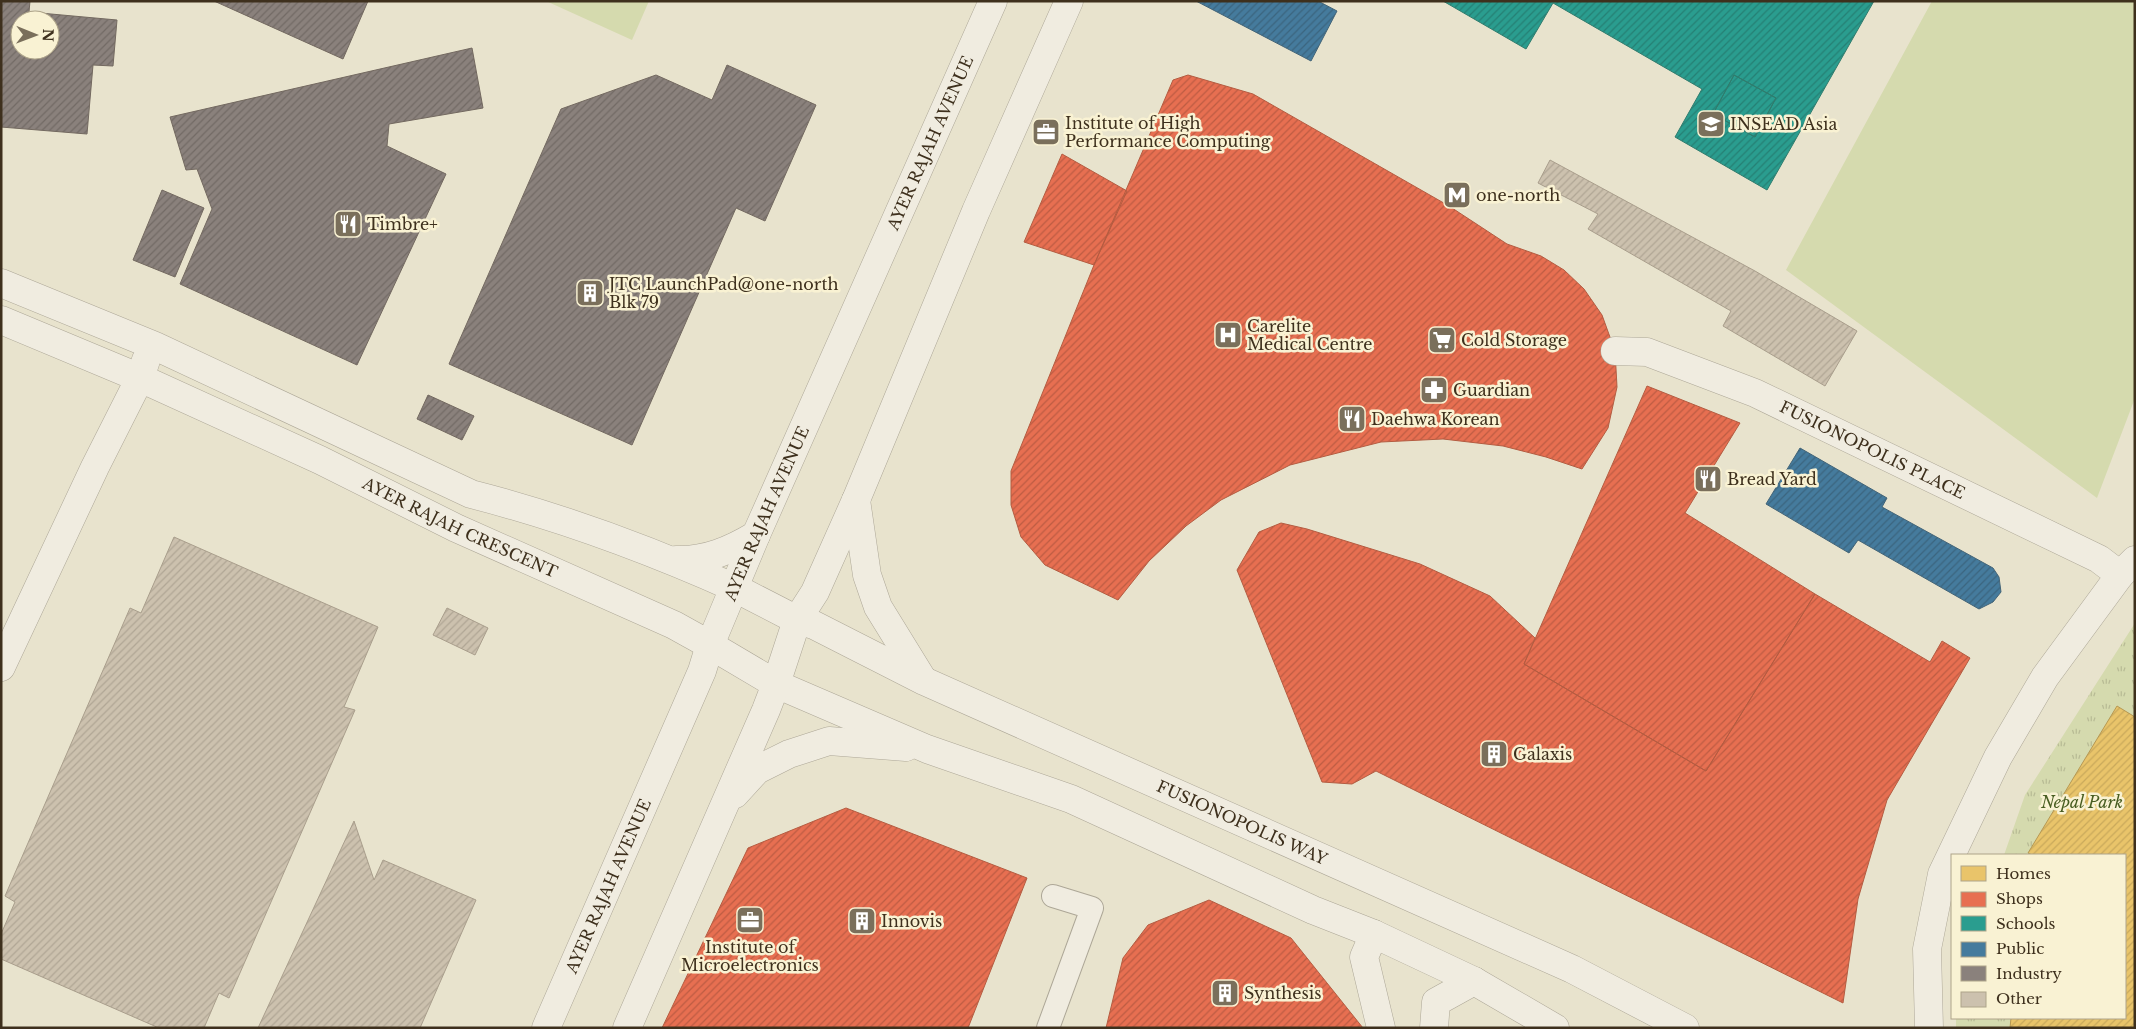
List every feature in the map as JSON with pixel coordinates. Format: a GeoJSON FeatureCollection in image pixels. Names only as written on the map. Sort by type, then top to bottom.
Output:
{"type":"FeatureCollection","features":[{"type":"Feature","properties":{"kind":"street","name":"AYER RAJAH AVENUE"},"geometry":{"type":"LineString","coordinates":[[546,1028],[702,671],[710,645],[756,535],[993,1]]}},
{"type":"Feature","properties":{"kind":"street"},"geometry":{"type":"LineString","coordinates":[[627,1028],[776,684],[797,620],[816,592],[976,211],[1069,1]]}},
{"type":"Feature","properties":{"kind":"street"},"geometry":{"type":"LineString","coordinates":[[1,283],[152,345],[332,427],[471,494],[522,507],[672,560],[735,588],[797,620]]}},
{"type":"Feature","properties":{"kind":"street","name":"AYER RAJAH CRESCENT"},"geometry":{"type":"LineString","coordinates":[[1,320],[140,378],[320,460],[456,528],[674,625],[776,684]]}},
{"type":"Feature","properties":{"kind":"street"},"geometry":{"type":"LineString","coordinates":[[1,667],[95,467],[140,378],[152,345]]}},
{"type":"Feature","properties":{"kind":"street","name":"FUSIONOPOLIS PLACE"},"geometry":{"type":"LineString","coordinates":[[1614,351],[1647,352],[1755,393],[2099,559],[2127,567]]}},
{"type":"Feature","properties":{"kind":"street"},"geometry":{"type":"LineString","coordinates":[[856,500],[867,575],[878,607],[924,682]]}},
{"type":"Feature","properties":{"kind":"street"},"geometry":{"type":"LineString","coordinates":[[672,560],[714,556],[738,546],[756,535]]}},
{"type":"Feature","properties":{"kind":"street"},"geometry":{"type":"LineString","coordinates":[[1952,854],[1998,757],[2045,677],[2127,567]]}},
{"type":"Feature","properties":{"kind":"street","name":"FUSIONOPOLIS WAY"},"geometry":{"type":"LineString","coordinates":[[797,620],[814,625],[924,682],[1545,956],[1685,1028]]}},
{"type":"Feature","properties":{"kind":"street"},"geometry":{"type":"LineString","coordinates":[[776,684],[927,749],[1072,799],[1313,910],[1374,934],[1474,981],[1555,1028]]}},
{"type":"Feature","properties":{"kind":"street"},"geometry":{"type":"LineString","coordinates":[[723,808],[757,770],[788,754],[830,741],[927,749]]}},
{"type":"Feature","properties":{"kind":"street"},"geometry":{"type":"LineString","coordinates":[[1929,1028],[1927,950],[1942,874],[1951,855]]}},
{"type":"Feature","properties":{"kind":"street"},"geometry":{"type":"LineString","coordinates":[[1048,1028],[1092,908],[1053,896]]}},
{"type":"Feature","properties":{"kind":"street"},"geometry":{"type":"LineString","coordinates":[[1374,934],[1364,958],[1381,1028]]}},
{"type":"Feature","properties":{"kind":"street"},"geometry":{"type":"LineString","coordinates":[[1434,1028],[1436,1002],[1474,981]]}},
{"type":"Feature","properties":{"kind":"green space"},"geometry":{"type":"Polygon","coordinates":[[[546,1],[649,1],[632,40],[546,1]]]}},
{"type":"Feature","properties":{"kind":"green space"},"geometry":{"type":"Polygon","coordinates":[[[1932,1],[2135,1],[2135,398],[2097,498],[1786,270],[1932,1]]]}},
{"type":"Feature","properties":{"kind":"green space","name":"Nepal Park"},"geometry":{"type":"Polygon","coordinates":[[[2135,623],[2135,1028],[1956,1028],[1956,1019],[2126,1019],[2126,854],[2004,854],[2025,795],[2135,623]]]}},
{"type":"Feature","properties":{"kind":"building: Homes"},"geometry":{"type":"Polygon","coordinates":[[[2117,706],[2135,717],[2135,1028],[2010,1028],[2011,1019],[2126,1019],[2126,854],[2028,853],[2117,706]]]}},
{"type":"Feature","properties":{"kind":"building: Shops"},"geometry":{"type":"Polygon","coordinates":[[[1188,75],[1253,94],[1449,206],[1507,244],[1541,256],[1564,270],[1584,289],[1602,315],[1615,351],[1617,387],[1608,428],[1582,469],[1503,446],[1443,439],[1381,442],[1290,465],[1221,500],[1186,526],[1149,561],[1118,600],[1045,565],[1021,537],[1011,505],[1011,471],[1094,265],[1173,80],[1188,75]]]}},
{"type":"Feature","properties":{"kind":"building: Shops"},"geometry":{"type":"Polygon","coordinates":[[[1062,154],[1127,191],[1094,265],[1024,242],[1062,154]]]}},
{"type":"Feature","properties":{"kind":"building: Shops"},"geometry":{"type":"Polygon","coordinates":[[[1647,386],[1740,423],[1685,513],[1815,594],[1706,771],[1524,664],[1647,386]]]}},
{"type":"Feature","properties":{"kind":"building: Shops","name":"Galaxis"},"geometry":{"type":"Polygon","coordinates":[[[1281,523],[1307,529],[1420,564],[1490,596],[1535,638],[1524,664],[1706,771],[1815,594],[1930,662],[1942,641],[1970,658],[1887,800],[1858,899],[1843,1003],[1376,771],[1352,784],[1322,782],[1237,570],[1259,532],[1281,523]]]}},
{"type":"Feature","properties":{"kind":"building: Shops","name":"Innovis"},"geometry":{"type":"Polygon","coordinates":[[[846,808],[1027,878],[968,1028],[662,1028],[748,848],[846,808]]]}},
{"type":"Feature","properties":{"kind":"building: Shops","name":"Synthesis"},"geometry":{"type":"Polygon","coordinates":[[[1209,900],[1291,938],[1363,1028],[1106,1028],[1123,958],[1148,925],[1209,900]]]}},
{"type":"Feature","properties":{"kind":"building: Schools"},"geometry":{"type":"Polygon","coordinates":[[[1443,1],[1874,1],[1767,190],[1675,137],[1702,89],[1553,3],[1526,49],[1443,1]],[[1734,75],[1713,114],[1755,137],[1776,98],[1734,75]]]}},
{"type":"Feature","properties":{"kind":"building: Schools"},"geometry":{"type":"Polygon","coordinates":[[[1734,75],[1776,98],[1755,137],[1713,114],[1734,75]]]}},
{"type":"Feature","properties":{"kind":"building: Public"},"geometry":{"type":"Polygon","coordinates":[[[1196,1],[1318,1],[1337,11],[1311,61],[1196,1]]]}},
{"type":"Feature","properties":{"kind":"building: Public"},"geometry":{"type":"Polygon","coordinates":[[[1800,448],[1887,498],[1882,507],[1993,568],[1999,577],[2001,592],[1993,602],[1979,609],[1858,540],[1849,553],[1766,504],[1800,448]]]}},
{"type":"Feature","properties":{"kind":"building: Industry"},"geometry":{"type":"Polygon","coordinates":[[[1,1],[30,1],[29,10],[10,10],[10,60],[60,60],[60,15],[117,20],[113,66],[93,65],[87,134],[1,127],[1,1]]]}},
{"type":"Feature","properties":{"kind":"building: Industry"},"geometry":{"type":"Polygon","coordinates":[[[214,1],[368,1],[343,59],[214,1]]]}},
{"type":"Feature","properties":{"kind":"building: Industry"},"geometry":{"type":"Polygon","coordinates":[[[472,48],[483,108],[389,124],[387,146],[446,174],[357,365],[180,284],[212,209],[197,169],[186,170],[170,117],[472,48]]]}},
{"type":"Feature","properties":{"kind":"building: Industry","name":"JTC LaunchPad@one-north Blk 79"},"geometry":{"type":"Polygon","coordinates":[[[727,65],[816,105],[765,221],[736,208],[632,445],[449,364],[561,109],[656,75],[712,100],[727,65]]]}},
{"type":"Feature","properties":{"kind":"building: Industry"},"geometry":{"type":"Polygon","coordinates":[[[162,190],[204,208],[175,277],[133,260],[162,190]]]}},
{"type":"Feature","properties":{"kind":"building: Industry"},"geometry":{"type":"Polygon","coordinates":[[[428,395],[474,416],[462,440],[417,419],[428,395]]]}},
{"type":"Feature","properties":{"kind":"building: Other"},"geometry":{"type":"Polygon","coordinates":[[[1550,160],[1755,271],[1857,331],[1825,386],[1723,326],[1731,311],[1588,229],[1598,214],[1538,183],[1550,160]]]}},
{"type":"Feature","properties":{"kind":"building: Other"},"geometry":{"type":"Polygon","coordinates":[[[174,537],[378,627],[344,707],[355,710],[229,998],[219,993],[204,1028],[159,1028],[1,959],[1,934],[15,902],[5,896],[130,608],[141,613],[174,537]]]}},
{"type":"Feature","properties":{"kind":"building: Other"},"geometry":{"type":"Polygon","coordinates":[[[447,608],[488,628],[475,655],[433,635],[447,608]]]}},
{"type":"Feature","properties":{"kind":"building: Other"},"geometry":{"type":"Polygon","coordinates":[[[354,821],[374,880],[383,860],[476,900],[420,1028],[258,1028],[354,821]]]}},
{"type":"Feature","properties":{"kind":"place","name":"INSEAD Asia"},"geometry":{"type":"Point","coordinates":[1711,124]}},
{"type":"Feature","properties":{"kind":"place","name":"Institute of High Performance Computing"},"geometry":{"type":"Point","coordinates":[1046,132]}},
{"type":"Feature","properties":{"kind":"place","name":"one-north"},"geometry":{"type":"Point","coordinates":[1457,195]}},
{"type":"Feature","properties":{"kind":"place","name":"Timbre+"},"geometry":{"type":"Point","coordinates":[348,224]}},
{"type":"Feature","properties":{"kind":"place","name":"JTC LaunchPad@one-north Blk 79"},"geometry":{"type":"Point","coordinates":[590,293]}},
{"type":"Feature","properties":{"kind":"place","name":"Carelite Medical Centre"},"geometry":{"type":"Point","coordinates":[1228,335]}},
{"type":"Feature","properties":{"kind":"place","name":"Cold Storage"},"geometry":{"type":"Point","coordinates":[1442,340]}},
{"type":"Feature","properties":{"kind":"place","name":"Guardian"},"geometry":{"type":"Point","coordinates":[1434,390]}},
{"type":"Feature","properties":{"kind":"place","name":"Daehwa Korean"},"geometry":{"type":"Point","coordinates":[1352,419]}},
{"type":"Feature","properties":{"kind":"place","name":"Bread Yard"},"geometry":{"type":"Point","coordinates":[1708,479]}},
{"type":"Feature","properties":{"kind":"place","name":"Galaxis"},"geometry":{"type":"Point","coordinates":[1494,754]}},
{"type":"Feature","properties":{"kind":"place","name":"Institute of Microelectronics"},"geometry":{"type":"Point","coordinates":[750,920]}},
{"type":"Feature","properties":{"kind":"place","name":"Innovis"},"geometry":{"type":"Point","coordinates":[862,921]}},
{"type":"Feature","properties":{"kind":"place","name":"Synthesis"},"geometry":{"type":"Point","coordinates":[1225,993]}}]}
